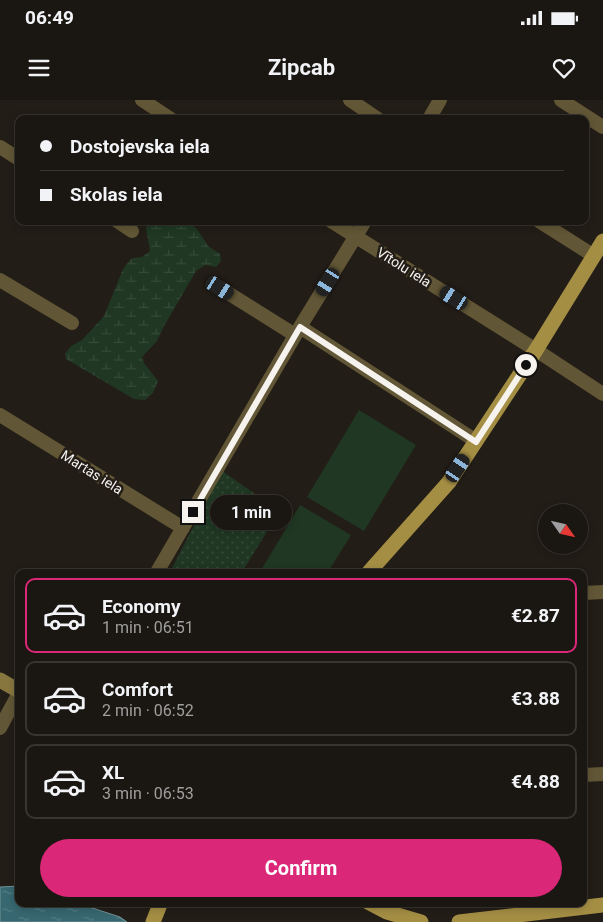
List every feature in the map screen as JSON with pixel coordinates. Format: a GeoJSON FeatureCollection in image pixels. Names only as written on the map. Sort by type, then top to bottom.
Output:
{"type":"FeatureCollection","features":[{"type":"Feature","properties":{"kind":"main road"},"geometry":{"type":"LineString","coordinates":[[372,569],[449,482],[536,350],[603,240]]}},
{"type":"Feature","properties":{"kind":"main road"},"geometry":{"type":"LineString","coordinates":[[587,905],[603,905]]}},
{"type":"Feature","properties":{"kind":"main road"},"geometry":{"type":"LineString","coordinates":[[153,922],[160,907]]}},
{"type":"Feature","properties":{"kind":"main road"},"geometry":{"type":"LineString","coordinates":[[378,907],[387,912],[420,922]]}},
{"type":"Feature","properties":{"kind":"main road"},"geometry":{"type":"LineString","coordinates":[[459,922],[560,907]]}},
{"type":"Feature","properties":{"kind":"street"},"geometry":{"type":"LineString","coordinates":[[142,100],[165,115]]}},
{"type":"Feature","properties":{"kind":"street"},"geometry":{"type":"LineString","coordinates":[[350,100],[372,115]]}},
{"type":"Feature","properties":{"kind":"street"},"geometry":{"type":"LineString","coordinates":[[431,115],[440,100]]}},
{"type":"Feature","properties":{"kind":"street"},"geometry":{"type":"LineString","coordinates":[[561,100],[584,115]]}},
{"type":"Feature","properties":{"kind":"street"},"geometry":{"type":"LineString","coordinates":[[589,119],[603,128]]}},
{"type":"Feature","properties":{"kind":"street"},"geometry":{"type":"LineString","coordinates":[[0,147],[15,156]]}},
{"type":"Feature","properties":{"kind":"street"},"geometry":{"type":"LineString","coordinates":[[124,225],[132,230]]}},
{"type":"Feature","properties":{"kind":"street","name":"Vītolu iela"},"geometry":{"type":"LineString","coordinates":[[337,225],[603,394]]}},
{"type":"Feature","properties":{"kind":"street"},"geometry":{"type":"LineString","coordinates":[[159,569],[362,225]]}},
{"type":"Feature","properties":{"kind":"street"},"geometry":{"type":"LineString","coordinates":[[545,225],[594,256]]}},
{"type":"Feature","properties":{"kind":"street"},"geometry":{"type":"LineString","coordinates":[[0,280],[72,323]]}},
{"type":"Feature","properties":{"kind":"street"},"geometry":{"type":"LineString","coordinates":[[220,288],[298,331],[476,442]]}},
{"type":"Feature","properties":{"kind":"street","name":"Martas iela"},"geometry":{"type":"LineString","coordinates":[[0,415],[183,528]]}},
{"type":"Feature","properties":{"kind":"street"},"geometry":{"type":"LineString","coordinates":[[587,593],[603,592]]}},
{"type":"Feature","properties":{"kind":"street"},"geometry":{"type":"LineString","coordinates":[[0,680],[15,689]]}},
{"type":"Feature","properties":{"kind":"street"},"geometry":{"type":"LineString","coordinates":[[0,728],[15,700]]}},
{"type":"Feature","properties":{"kind":"street"},"geometry":{"type":"LineString","coordinates":[[587,775],[603,774]]}},
{"type":"Feature","properties":{"kind":"green space"},"geometry":{"type":"Polygon","coordinates":[[[148,225],[192,225],[208,246],[220,254],[221,261],[216,267],[205,265],[196,271],[157,341],[142,357],[144,363],[158,381],[153,393],[145,400],[134,399],[66,359],[65,354],[71,346],[82,340],[104,316],[123,269],[130,260],[142,257],[150,251],[146,228],[148,225]]]}},
{"type":"Feature","properties":{"kind":"green space"},"geometry":{"type":"Polygon","coordinates":[[[359,410],[416,445],[364,531],[307,497],[359,410]]]}},
{"type":"Feature","properties":{"kind":"green space"},"geometry":{"type":"Polygon","coordinates":[[[222,471],[280,511],[244,569],[172,569],[222,471]]]}},
{"type":"Feature","properties":{"kind":"green space"},"geometry":{"type":"Polygon","coordinates":[[[300,505],[351,535],[330,569],[262,569],[300,505]]]}},
{"type":"Feature","properties":{"kind":"water"},"geometry":{"type":"Polygon","coordinates":[[[15,886],[15,907],[89,907],[120,917],[127,922],[0,922],[0,887],[15,886]]]}},
{"type":"Feature","properties":{"kind":"route"},"geometry":{"type":"LineString","coordinates":[[193,512],[300,327],[476,442],[526,365]]}}]}
